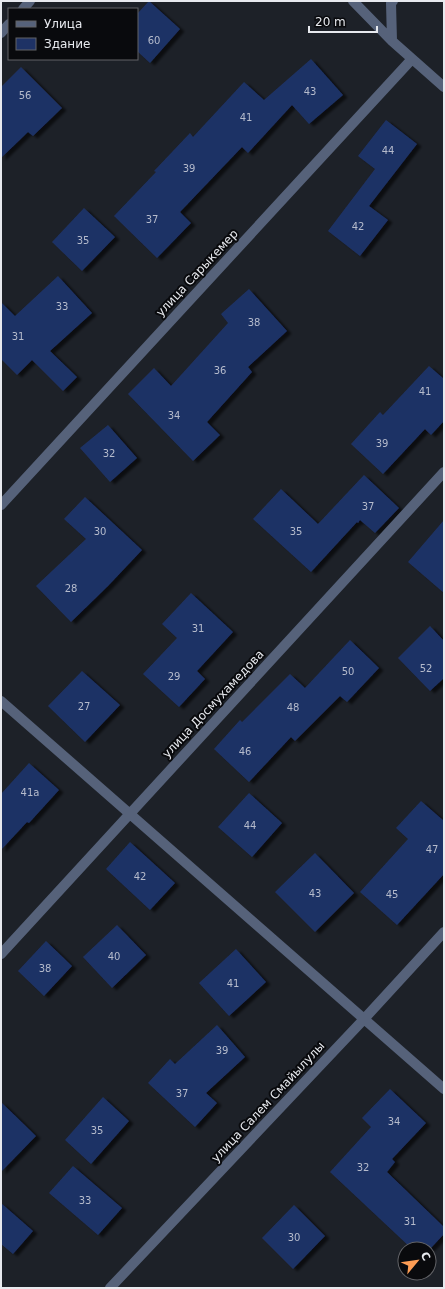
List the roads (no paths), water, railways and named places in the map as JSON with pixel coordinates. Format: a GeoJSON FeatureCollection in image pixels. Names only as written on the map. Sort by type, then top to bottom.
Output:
{"type":"FeatureCollection","features":[{"type":"Feature","properties":{"kind":"street"},"geometry":{"type":"LineString","coordinates":[[353,1],[392,41],[444,88]]}},
{"type":"Feature","properties":{"kind":"street"},"geometry":{"type":"LineString","coordinates":[[392,41],[391,3],[393,1]]}},
{"type":"Feature","properties":{"kind":"street"},"geometry":{"type":"LineString","coordinates":[[1,33],[8,25]]}},
{"type":"Feature","properties":{"kind":"street","name":"улица Сарыкемер"},"geometry":{"type":"LineString","coordinates":[[1,505],[412,59]]}},
{"type":"Feature","properties":{"kind":"street","name":"улица Досмухамедова"},"geometry":{"type":"LineString","coordinates":[[1,954],[444,472]]}},
{"type":"Feature","properties":{"kind":"street"},"geometry":{"type":"LineString","coordinates":[[1,701],[365,1018],[444,1089]]}},
{"type":"Feature","properties":{"kind":"street","name":"улица Салем Смайылулы"},"geometry":{"type":"LineString","coordinates":[[110,1288],[365,1018],[444,932]]}}]}
